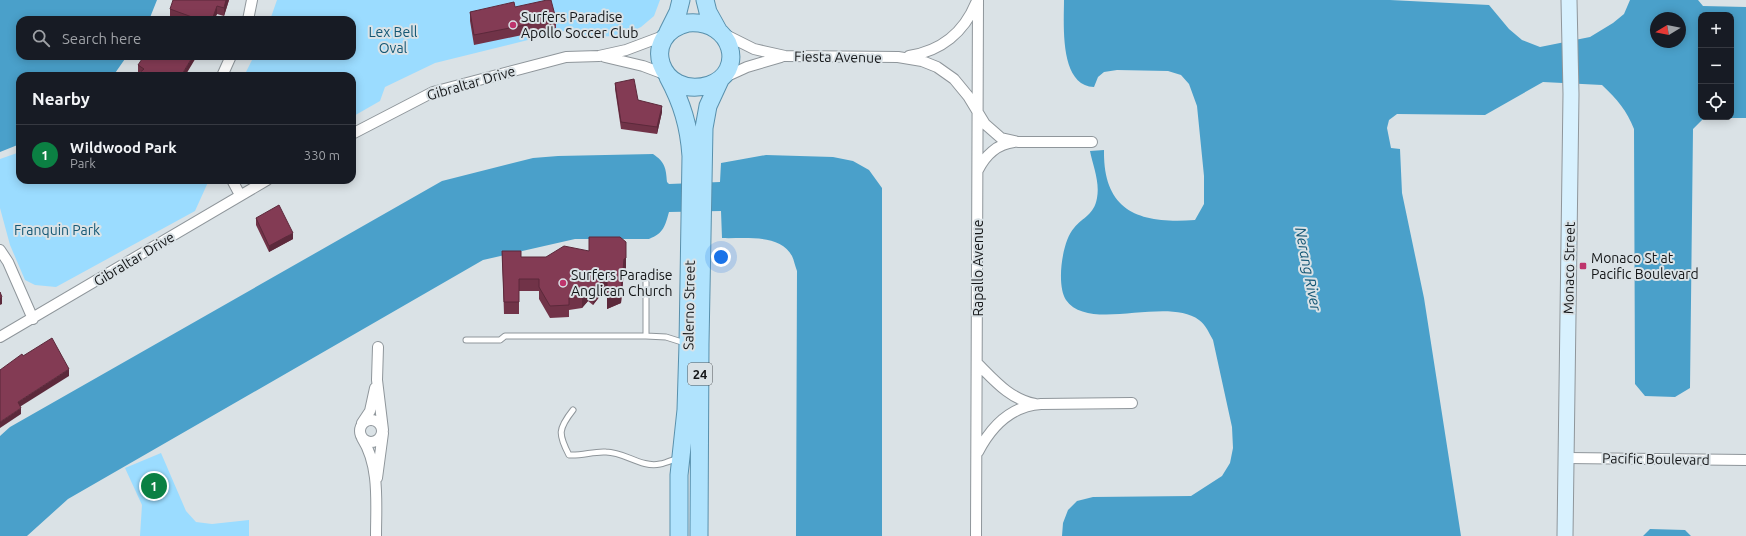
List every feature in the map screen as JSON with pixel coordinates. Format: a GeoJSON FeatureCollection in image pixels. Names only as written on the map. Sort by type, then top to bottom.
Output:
{"type":"FeatureCollection","features":[{"type":"Feature","properties":{"kind":"main road","name":"24"},"geometry":{"type":"LineString","coordinates":[[668,76],[662,67],[659,56],[661,46],[678,12],[681,0]]}},
{"type":"Feature","properties":{"kind":"main road","name":"24"},"geometry":{"type":"LineString","coordinates":[[705,0],[712,21],[728,44],[730,59],[728,68],[720,79]]}},
{"type":"Feature","properties":{"kind":"main road"},"geometry":{"type":"LineString","coordinates":[[667,34],[678,26],[690,22],[703,23],[720,31]]}},
{"type":"Feature","properties":{"kind":"main road"},"geometry":{"type":"LineString","coordinates":[[668,76],[678,84],[690,87],[705,86],[720,79]]}},
{"type":"Feature","properties":{"kind":"main road","name":"Salerno Street"},"geometry":{"type":"LineString","coordinates":[[668,76],[686,116],[697,182]]}},
{"type":"Feature","properties":{"kind":"main road","name":"Salerno Street"},"geometry":{"type":"LineString","coordinates":[[699,536],[694,344],[697,182],[706,113],[710,99],[720,79]]}},
{"type":"Feature","properties":{"kind":"main road","name":"Salerno Street"},"geometry":{"type":"LineString","coordinates":[[679,536],[681,457],[694,344]]}},
{"type":"Feature","properties":{"kind":"street"},"geometry":{"type":"LineString","coordinates":[[249,16],[252,0]]}},
{"type":"Feature","properties":{"kind":"street","name":"Fiesta Avenue"},"geometry":{"type":"LineString","coordinates":[[720,31],[754,49],[785,56],[891,57],[919,54],[946,42],[966,23],[978,0]]}},
{"type":"Feature","properties":{"kind":"street","name":"Rapallo Avenue"},"geometry":{"type":"LineString","coordinates":[[976,536],[978,364],[978,0]]}},
{"type":"Feature","properties":{"kind":"street","name":"Monaco Street"},"geometry":{"type":"LineString","coordinates":[[1565,536],[1571,94],[1568,0]]}},
{"type":"Feature","properties":{"kind":"street","name":"Gibraltar Drive"},"geometry":{"type":"LineString","coordinates":[[356,132],[433,92],[566,58],[599,56],[637,47],[667,34]]}},
{"type":"Feature","properties":{"kind":"street","name":"Gibraltar Drive"},"geometry":{"type":"LineString","coordinates":[[599,56],[643,66],[668,76]]}},
{"type":"Feature","properties":{"kind":"street","name":"Fiesta Avenue"},"geometry":{"type":"LineString","coordinates":[[720,79],[747,67],[785,56]]}},
{"type":"Feature","properties":{"kind":"street","name":"Fiesta Avenue"},"geometry":{"type":"LineString","coordinates":[[891,57],[922,61],[943,71],[962,88],[978,115],[994,134],[1005,140],[1018,142]]}},
{"type":"Feature","properties":{"kind":"street"},"geometry":{"type":"LineString","coordinates":[[224,72],[230,60]]}},
{"type":"Feature","properties":{"kind":"street"},"geometry":{"type":"LineString","coordinates":[[978,170],[986,157],[996,148],[1006,144],[1018,142],[1092,142]]}},
{"type":"Feature","properties":{"kind":"street"},"geometry":{"type":"LineString","coordinates":[[234,184],[240,195]]}},
{"type":"Feature","properties":{"kind":"street","name":"Gibraltar Drive"},"geometry":{"type":"LineString","coordinates":[[0,337],[260,184]]}},
{"type":"Feature","properties":{"kind":"street"},"geometry":{"type":"LineString","coordinates":[[0,250],[8,262],[33,318]]}},
{"type":"Feature","properties":{"kind":"street"},"geometry":{"type":"LineString","coordinates":[[376,536],[376,482],[380,463],[383,431],[377,380],[378,347]]}},
{"type":"Feature","properties":{"kind":"street"},"geometry":{"type":"LineString","coordinates":[[978,364],[1006,391],[1020,399],[1041,404]]}},
{"type":"Feature","properties":{"kind":"street"},"geometry":{"type":"LineString","coordinates":[[376,482],[368,450],[360,431],[361,425],[372,404],[377,380]]}},
{"type":"Feature","properties":{"kind":"street"},"geometry":{"type":"LineString","coordinates":[[977,454],[988,435],[1002,419],[1022,408],[1041,404],[1132,403]]}},
{"type":"Feature","properties":{"kind":"street"},"geometry":{"type":"LineString","coordinates":[[361,425],[366,420],[373,419],[379,422],[383,431],[380,438],[374,442],[368,442],[362,438]]}},
{"type":"Feature","properties":{"kind":"street","name":"Pacific Boulevard"},"geometry":{"type":"LineString","coordinates":[[1566,458],[1746,460]]}},
{"type":"Feature","properties":{"kind":"lane"},"geometry":{"type":"LineString","coordinates":[[646,282],[646,336]]}},
{"type":"Feature","properties":{"kind":"lane"},"geometry":{"type":"LineString","coordinates":[[466,340],[500,340],[505,336],[646,336],[666,337],[694,344]]}},
{"type":"Feature","properties":{"kind":"lane"},"geometry":{"type":"LineString","coordinates":[[573,410],[562,424],[561,436],[569,455],[582,456],[604,451],[615,452],[650,464],[660,464],[681,457]]}},
{"type":"Feature","properties":{"kind":"green space","name":"Lex Bell Oval"},"geometry":{"type":"Polygon","coordinates":[[[277,0],[660,0],[654,16],[641,27],[622,36],[574,37],[572,29],[435,63],[385,87],[380,101],[356,115],[356,72],[246,72],[252,60],[356,60],[356,16],[271,16],[277,0]]]}},
{"type":"Feature","properties":{"kind":"green space","name":"Franquin Park"},"geometry":{"type":"Polygon","coordinates":[[[16,153],[16,184],[207,184],[195,211],[56,287],[35,285],[25,280],[10,245],[0,208],[0,159],[16,153]]]}},
{"type":"Feature","properties":{"kind":"green space"},"geometry":{"type":"Polygon","coordinates":[[[161,453],[186,511],[196,522],[212,524],[249,520],[249,536],[140,536],[142,505],[125,468],[161,453]]]}},
{"type":"Feature","properties":{"kind":"water"},"geometry":{"type":"Polygon","coordinates":[[[0,0],[157,0],[151,16],[16,16],[16,60],[124,60],[116,72],[16,72],[16,146],[0,152],[0,0]]]}},
{"type":"Feature","properties":{"kind":"water","name":"Nerang River"},"geometry":{"type":"Polygon","coordinates":[[[1064,0],[1390,0],[1489,5],[1509,29],[1522,40],[1540,47],[1590,37],[1613,23],[1624,14],[1630,0],[1698,0],[1703,6],[1746,7],[1746,118],[1734,118],[1734,12],[1698,12],[1698,120],[1702,120],[1693,129],[1690,388],[1675,397],[1645,396],[1635,384],[1634,129],[1621,106],[1602,85],[1543,82],[1485,115],[1397,114],[1389,120],[1387,128],[1391,148],[1400,149],[1402,193],[1424,298],[1461,536],[1062,536],[1063,523],[1068,510],[1077,501],[1093,497],[1191,496],[1222,476],[1230,463],[1233,448],[1232,427],[1213,340],[1207,329],[1199,320],[1185,314],[1168,311],[1109,315],[1092,314],[1077,309],[1066,300],[1063,293],[1061,274],[1066,243],[1077,224],[1091,212],[1096,204],[1098,186],[1090,151],[1104,150],[1105,171],[1110,188],[1118,200],[1128,210],[1142,216],[1157,219],[1175,221],[1195,220],[1204,204],[1204,176],[1197,106],[1189,84],[1181,75],[1168,71],[1117,70],[1104,72],[1098,77],[1094,87],[1083,84],[1075,76],[1069,65],[1064,38],[1064,0]]]}},
{"type":"Feature","properties":{"kind":"water"},"geometry":{"type":"Polygon","coordinates":[[[653,154],[664,166],[667,182],[669,184],[720,182],[721,163],[766,155],[833,157],[853,161],[869,170],[882,188],[882,536],[796,536],[797,271],[792,256],[786,249],[770,240],[722,238],[721,211],[669,212],[661,232],[649,239],[575,239],[483,260],[68,499],[27,536],[0,536],[0,436],[10,427],[442,181],[533,158],[653,154]]]}},
{"type":"Feature","properties":{"kind":"water"},"geometry":{"type":"Polygon","coordinates":[[[1650,529],[1685,530],[1691,536],[1643,536],[1650,529]]]}},
{"type":"Feature","properties":{"kind":"building"},"geometry":{"type":"Polygon","coordinates":[[[173,0],[226,0],[224,8],[217,6],[213,16],[189,16],[170,9],[173,0]]]}},
{"type":"Feature","properties":{"kind":"building"},"geometry":{"type":"Polygon","coordinates":[[[551,0],[556,19],[474,35],[470,12],[514,2],[515,7],[551,0]]]}},
{"type":"Feature","properties":{"kind":"building"},"geometry":{"type":"Polygon","coordinates":[[[141,60],[191,60],[183,72],[141,72],[144,69],[138,65],[141,60]]]}},
{"type":"Feature","properties":{"kind":"building"},"geometry":{"type":"Polygon","coordinates":[[[634,79],[638,100],[662,106],[657,127],[621,122],[615,83],[634,79]]]}},
{"type":"Feature","properties":{"kind":"building"},"geometry":{"type":"Polygon","coordinates":[[[279,205],[293,233],[269,246],[256,218],[279,205]]]}},
{"type":"Feature","properties":{"kind":"building","name":"Surfers Paradise Anglican Church"},"geometry":{"type":"Polygon","coordinates":[[[589,237],[620,237],[626,242],[626,258],[624,259],[621,291],[607,296],[607,275],[593,293],[588,289],[582,296],[569,298],[569,305],[550,306],[539,287],[539,279],[519,279],[519,302],[504,302],[502,251],[521,251],[521,257],[546,257],[564,246],[589,251],[589,237]]]}},
{"type":"Feature","properties":{"kind":"building"},"geometry":{"type":"Polygon","coordinates":[[[52,338],[69,369],[18,402],[21,408],[0,422],[0,370],[22,354],[23,356],[52,338]]]}},
{"type":"Feature","properties":{"kind":"place","name":"Surfers Paradise Apollo Soccer Club"},"geometry":{"type":"Point","coordinates":[513,25]}},
{"type":"Feature","properties":{"kind":"place","name":"Monaco St at Pacific Boulevard"},"geometry":{"type":"Point","coordinates":[1583,266]}},
{"type":"Feature","properties":{"kind":"place","name":"Surfers Paradise Anglican Church"},"geometry":{"type":"Point","coordinates":[563,283]}},
{"type":"Feature","properties":{"kind":"place","name":"Wildwood Park"},"geometry":{"type":"Point","coordinates":[154,486]}}]}
